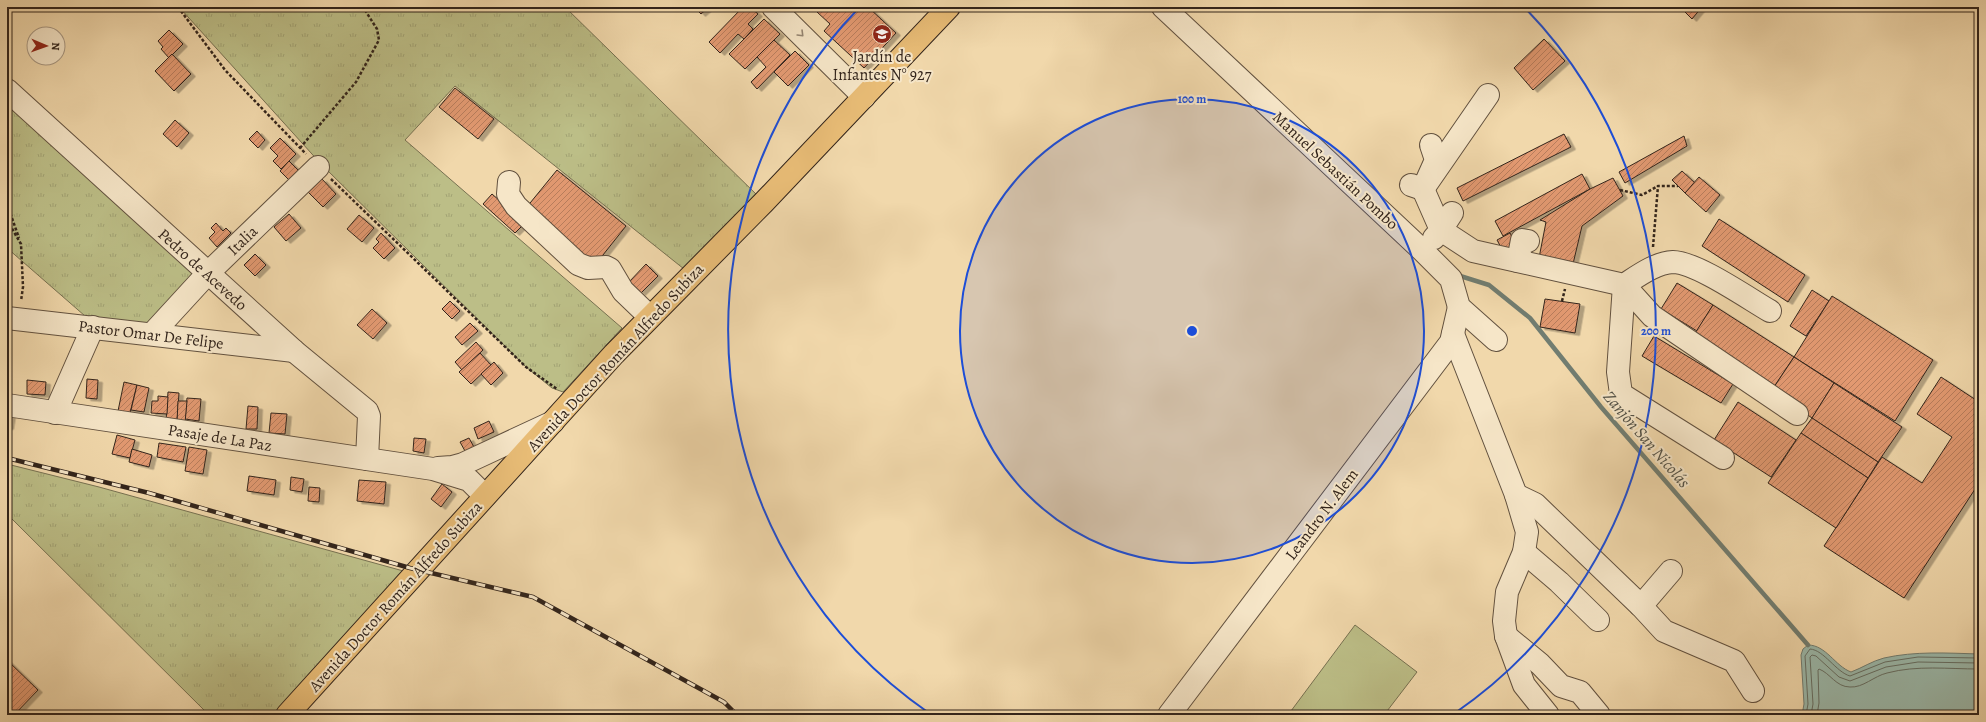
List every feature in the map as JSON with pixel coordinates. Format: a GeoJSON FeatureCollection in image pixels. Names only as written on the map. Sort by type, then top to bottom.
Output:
{"type":"FeatureCollection","features":[{"type":"Feature","properties":{"kind":"main road","name":"Avenida Doctor Román Alfredo Subiza"},"geometry":{"type":"LineString","coordinates":[[287,715],[649,316],[764,202],[949,7]]}},
{"type":"Feature","properties":{"kind":"street"},"geometry":{"type":"LineString","coordinates":[[773,7],[864,97]]}},
{"type":"Feature","properties":{"kind":"street","name":"Manuel Sebastián Pombo"},"geometry":{"type":"LineString","coordinates":[[1163,7],[1451,279],[1459,307]]}},
{"type":"Feature","properties":{"kind":"street","name":"Pedro de Acevedo"},"geometry":{"type":"LineString","coordinates":[[7,90],[294,351],[367,411],[369,416],[367,459]]}},
{"type":"Feature","properties":{"kind":"street"},"geometry":{"type":"LineString","coordinates":[[1417,187],[1488,94]]}},
{"type":"Feature","properties":{"kind":"street"},"geometry":{"type":"LineString","coordinates":[[1417,187],[1436,160],[1431,145]]}},
{"type":"Feature","properties":{"kind":"street","name":"Italia"},"geometry":{"type":"LineString","coordinates":[[152,334],[208,273],[318,167]]}},
{"type":"Feature","properties":{"kind":"street"},"geometry":{"type":"LineString","coordinates":[[509,182],[508,194],[516,206],[578,264],[588,268],[606,267],[610,269],[623,291],[649,316]]}},
{"type":"Feature","properties":{"kind":"street"},"geometry":{"type":"LineString","coordinates":[[1417,187],[1472,251],[1624,285],[1652,316],[1797,414]]}},
{"type":"Feature","properties":{"kind":"street"},"geometry":{"type":"LineString","coordinates":[[1422,250],[1447,222]]}},
{"type":"Feature","properties":{"kind":"street"},"geometry":{"type":"LineString","coordinates":[[1518,262],[1522,240],[1528,241]]}},
{"type":"Feature","properties":{"kind":"street"},"geometry":{"type":"LineString","coordinates":[[1624,285],[1652,268],[1673,262],[1692,266],[1770,311]]}},
{"type":"Feature","properties":{"kind":"street"},"geometry":{"type":"LineString","coordinates":[[1624,285],[1618,372],[1621,394],[1723,458]]}},
{"type":"Feature","properties":{"kind":"street"},"geometry":{"type":"LineString","coordinates":[[1459,307],[1496,340]]}},
{"type":"Feature","properties":{"kind":"street","name":"Leandro N. Alem"},"geometry":{"type":"LineString","coordinates":[[1169,715],[1451,342],[1459,307]]}},
{"type":"Feature","properties":{"kind":"street","name":"Pastor Omar De Felipe"},"geometry":{"type":"LineString","coordinates":[[13,319],[94,327],[294,351]]}},
{"type":"Feature","properties":{"kind":"street"},"geometry":{"type":"LineString","coordinates":[[56,413],[94,327]]}},
{"type":"Feature","properties":{"kind":"street"},"geometry":{"type":"LineString","coordinates":[[1453,334],[1516,495],[1527,532],[1524,552],[1507,592],[1504,621],[1506,636],[1524,685],[1548,715]]}},
{"type":"Feature","properties":{"kind":"street","name":"Pasaje de La Paz"},"geometry":{"type":"LineString","coordinates":[[7,405],[433,469],[469,480],[485,496]]}},
{"type":"Feature","properties":{"kind":"street","name":"Pasaje de La Paz"},"geometry":{"type":"LineString","coordinates":[[433,469],[463,464],[553,422]]}},
{"type":"Feature","properties":{"kind":"street"},"geometry":{"type":"LineString","coordinates":[[1516,495],[1535,504],[1641,606],[1664,631],[1734,661],[1753,691]]}},
{"type":"Feature","properties":{"kind":"street"},"geometry":{"type":"LineString","coordinates":[[1524,552],[1598,620]]}},
{"type":"Feature","properties":{"kind":"street"},"geometry":{"type":"LineString","coordinates":[[1641,606],[1671,571]]}},
{"type":"Feature","properties":{"kind":"street"},"geometry":{"type":"LineString","coordinates":[[1506,636],[1540,664],[1561,686],[1580,692],[1599,715]]}},
{"type":"Feature","properties":{"kind":"path"},"geometry":{"type":"LineString","coordinates":[[178,7],[225,70],[318,167],[526,367],[552,388],[563,392],[572,401]]}},
{"type":"Feature","properties":{"kind":"path"},"geometry":{"type":"LineString","coordinates":[[300,148],[356,82],[379,40],[377,29],[363,7]]}},
{"type":"Feature","properties":{"kind":"path"},"geometry":{"type":"LineString","coordinates":[[1652,268],[1658,186]]}},
{"type":"Feature","properties":{"kind":"path"},"geometry":{"type":"LineString","coordinates":[[1620,190],[1642,194],[1658,186],[1678,186]]}},
{"type":"Feature","properties":{"kind":"path"},"geometry":{"type":"LineString","coordinates":[[7,204],[21,244],[23,287],[13,319]]}},
{"type":"Feature","properties":{"kind":"path"},"geometry":{"type":"LineString","coordinates":[[7,220],[21,244]]}},
{"type":"Feature","properties":{"kind":"green space"},"geometry":{"type":"Polygon","coordinates":[[[179,7],[565,7],[758,196],[684,269],[455,86],[405,140],[622,328],[563,392],[552,388],[526,367],[321,164],[179,7]]]}},
{"type":"Feature","properties":{"kind":"green space"},"geometry":{"type":"Polygon","coordinates":[[[7,101],[197,274],[148,324],[85,316],[7,248],[7,101]]]}},
{"type":"Feature","properties":{"kind":"green space"},"geometry":{"type":"Polygon","coordinates":[[[7,464],[99,487],[407,572],[278,715],[209,715],[7,514],[7,464]]]}},
{"type":"Feature","properties":{"kind":"green space"},"geometry":{"type":"Polygon","coordinates":[[[1355,625],[1417,672],[1384,715],[1288,715],[1355,625]]]}},
{"type":"Feature","properties":{"kind":"water"},"geometry":{"type":"Polygon","coordinates":[[[1808,645],[1820,648],[1845,669],[1851,672],[1880,659],[1907,654],[1979,654],[1979,715],[1802,715],[1804,704],[1801,655],[1803,649],[1808,645]]]}},
{"type":"Feature","properties":{"kind":"building"},"geometry":{"type":"Polygon","coordinates":[[[694,7],[709,7],[701,14],[694,7]]]}},
{"type":"Feature","properties":{"kind":"building"},"geometry":{"type":"Polygon","coordinates":[[[743,7],[750,7],[758,14],[748,24],[753,29],[744,39],[738,34],[720,53],[709,42],[743,7]]]}},
{"type":"Feature","properties":{"kind":"building"},"geometry":{"type":"Polygon","coordinates":[[[822,7],[868,7],[896,33],[864,68],[824,31],[830,24],[817,12],[822,7]]]}},
{"type":"Feature","properties":{"kind":"building"},"geometry":{"type":"Polygon","coordinates":[[[1686,7],[1702,7],[1692,19],[1683,10],[1686,7]]]}},
{"type":"Feature","properties":{"kind":"building"},"geometry":{"type":"Polygon","coordinates":[[[764,19],[780,34],[745,69],[729,54],[764,19]]]}},
{"type":"Feature","properties":{"kind":"building"},"geometry":{"type":"Polygon","coordinates":[[[169,30],[183,44],[169,58],[161,49],[163,47],[158,41],[169,30]]]}},
{"type":"Feature","properties":{"kind":"building"},"geometry":{"type":"Polygon","coordinates":[[[1544,39],[1565,61],[1533,90],[1514,68],[1544,39]]]}},
{"type":"Feature","properties":{"kind":"building"},"geometry":{"type":"Polygon","coordinates":[[[774,40],[790,55],[757,89],[751,82],[766,67],[757,57],[774,40]]]}},
{"type":"Feature","properties":{"kind":"building"},"geometry":{"type":"Polygon","coordinates":[[[795,51],[809,65],[788,86],[774,72],[795,51]]]}},
{"type":"Feature","properties":{"kind":"building"},"geometry":{"type":"Polygon","coordinates":[[[172,54],[191,74],[174,91],[155,71],[172,54]]]}},
{"type":"Feature","properties":{"kind":"building"},"geometry":{"type":"Polygon","coordinates":[[[455,88],[494,119],[478,139],[439,107],[455,88]]]}},
{"type":"Feature","properties":{"kind":"building"},"geometry":{"type":"Polygon","coordinates":[[[175,120],[189,133],[177,147],[163,134],[175,120]]]}},
{"type":"Feature","properties":{"kind":"building"},"geometry":{"type":"Polygon","coordinates":[[[257,131],[265,140],[258,148],[249,139],[257,131]]]}},
{"type":"Feature","properties":{"kind":"building"},"geometry":{"type":"Polygon","coordinates":[[[1564,134],[1571,147],[1463,201],[1457,188],[1564,134]]]}},
{"type":"Feature","properties":{"kind":"building"},"geometry":{"type":"Polygon","coordinates":[[[1684,136],[1687,146],[1625,183],[1619,172],[1684,136]]]}},
{"type":"Feature","properties":{"kind":"building"},"geometry":{"type":"Polygon","coordinates":[[[280,138],[296,154],[281,169],[273,161],[278,156],[270,148],[280,138]]]}},
{"type":"Feature","properties":{"kind":"building"},"geometry":{"type":"Polygon","coordinates":[[[289,161],[301,173],[291,182],[280,171],[289,161]]]}},
{"type":"Feature","properties":{"kind":"building"},"geometry":{"type":"Polygon","coordinates":[[[557,170],[626,226],[595,265],[526,208],[557,170]]]}},
{"type":"Feature","properties":{"kind":"building"},"geometry":{"type":"Polygon","coordinates":[[[1682,171],[1695,183],[1685,193],[1672,180],[1682,171]]]}},
{"type":"Feature","properties":{"kind":"building"},"geometry":{"type":"Polygon","coordinates":[[[1582,174],[1590,189],[1503,236],[1495,221],[1582,174]]]}},
{"type":"Feature","properties":{"kind":"building"},"geometry":{"type":"Polygon","coordinates":[[[1699,177],[1720,195],[1706,212],[1685,193],[1699,177]]]}},
{"type":"Feature","properties":{"kind":"building"},"geometry":{"type":"Polygon","coordinates":[[[1613,178],[1623,196],[1582,226],[1573,264],[1539,258],[1546,222],[1540,220],[1590,189],[1613,178]]]}},
{"type":"Feature","properties":{"kind":"building"},"geometry":{"type":"Polygon","coordinates":[[[322,179],[336,194],[323,207],[308,192],[322,179]]]}},
{"type":"Feature","properties":{"kind":"building"},"geometry":{"type":"Polygon","coordinates":[[[492,194],[525,223],[515,233],[483,204],[492,194]]]}},
{"type":"Feature","properties":{"kind":"building"},"geometry":{"type":"Polygon","coordinates":[[[289,214],[301,228],[286,241],[274,227],[289,214]]]}},
{"type":"Feature","properties":{"kind":"building"},"geometry":{"type":"Polygon","coordinates":[[[359,215],[374,228],[362,242],[347,229],[359,215]]]}},
{"type":"Feature","properties":{"kind":"building"},"geometry":{"type":"Polygon","coordinates":[[[1719,219],[1805,275],[1788,302],[1702,246],[1719,219]]]}},
{"type":"Feature","properties":{"kind":"building"},"geometry":{"type":"Polygon","coordinates":[[[216,223],[223,231],[226,228],[231,233],[217,247],[209,238],[215,232],[211,228],[216,223]]]}},
{"type":"Feature","properties":{"kind":"building"},"geometry":{"type":"Polygon","coordinates":[[[381,233],[395,248],[384,259],[373,248],[379,242],[376,239],[381,233]]]}},
{"type":"Feature","properties":{"kind":"building"},"geometry":{"type":"Polygon","coordinates":[[[1510,233],[1516,244],[1503,251],[1497,240],[1510,233]]]}},
{"type":"Feature","properties":{"kind":"building"},"geometry":{"type":"Polygon","coordinates":[[[255,254],[266,265],[255,276],[244,265],[255,254]]]}},
{"type":"Feature","properties":{"kind":"building"},"geometry":{"type":"Polygon","coordinates":[[[646,264],[658,276],[641,293],[629,282],[646,264]]]}},
{"type":"Feature","properties":{"kind":"building"},"geometry":{"type":"Polygon","coordinates":[[[1677,283],[1713,305],[1697,331],[1661,309],[1677,283]]]}},
{"type":"Feature","properties":{"kind":"building"},"geometry":{"type":"Polygon","coordinates":[[[1812,290],[1829,301],[1806,336],[1790,326],[1812,290]]]}},
{"type":"Feature","properties":{"kind":"building"},"geometry":{"type":"Polygon","coordinates":[[[1832,296],[1933,360],[1895,421],[1794,357],[1832,296]]]}},
{"type":"Feature","properties":{"kind":"building"},"geometry":{"type":"Polygon","coordinates":[[[1545,299],[1580,304],[1575,333],[1540,327],[1545,299]]]}},
{"type":"Feature","properties":{"kind":"building"},"geometry":{"type":"Polygon","coordinates":[[[450,301],[460,311],[452,319],[442,309],[450,301]]]}},
{"type":"Feature","properties":{"kind":"building"},"geometry":{"type":"Polygon","coordinates":[[[1713,305],[1794,357],[1772,390],[1692,338],[1713,305]]]}},
{"type":"Feature","properties":{"kind":"building"},"geometry":{"type":"Polygon","coordinates":[[[372,309],[387,323],[373,339],[357,325],[372,309]]]}},
{"type":"Feature","properties":{"kind":"building"},"geometry":{"type":"Polygon","coordinates":[[[470,323],[478,331],[462,345],[455,337],[470,323]]]}},
{"type":"Feature","properties":{"kind":"building"},"geometry":{"type":"Polygon","coordinates":[[[1654,336],[1733,384],[1721,403],[1642,356],[1654,336]]]}},
{"type":"Feature","properties":{"kind":"building"},"geometry":{"type":"Polygon","coordinates":[[[476,342],[483,350],[462,370],[455,362],[476,342]]]}},
{"type":"Feature","properties":{"kind":"building"},"geometry":{"type":"Polygon","coordinates":[[[480,353],[491,365],[471,384],[459,372],[480,353]]]}},
{"type":"Feature","properties":{"kind":"building"},"geometry":{"type":"Polygon","coordinates":[[[1794,357],[1834,383],[1812,418],[1772,390],[1794,357]]]}},
{"type":"Feature","properties":{"kind":"building"},"geometry":{"type":"Polygon","coordinates":[[[494,362],[503,373],[491,385],[481,374],[494,362]]]}},
{"type":"Feature","properties":{"kind":"building"},"geometry":{"type":"Polygon","coordinates":[[[1941,377],[1979,402],[1979,408],[1974,415],[1979,419],[1979,483],[1904,598],[1824,546],[1882,457],[1922,483],[1952,437],[1917,414],[1941,377]]]}},
{"type":"Feature","properties":{"kind":"building"},"geometry":{"type":"Polygon","coordinates":[[[87,379],[98,380],[97,399],[86,398],[87,379]]]}},
{"type":"Feature","properties":{"kind":"building"},"geometry":{"type":"Polygon","coordinates":[[[27,380],[46,382],[45,395],[27,394],[27,380]]]}},
{"type":"Feature","properties":{"kind":"building"},"geometry":{"type":"Polygon","coordinates":[[[124,382],[137,385],[130,413],[118,411],[124,382]]]}},
{"type":"Feature","properties":{"kind":"building"},"geometry":{"type":"Polygon","coordinates":[[[1834,383],[1902,427],[1878,462],[1812,418],[1834,383]]]}},
{"type":"Feature","properties":{"kind":"building"},"geometry":{"type":"Polygon","coordinates":[[[137,385],[149,388],[144,412],[131,410],[137,385]]]}},
{"type":"Feature","properties":{"kind":"building"},"geometry":{"type":"Polygon","coordinates":[[[168,392],[179,393],[177,422],[166,421],[168,392]]]}},
{"type":"Feature","properties":{"kind":"building"},"geometry":{"type":"Polygon","coordinates":[[[158,396],[168,397],[167,414],[151,413],[152,401],[158,401],[158,396]]]}},
{"type":"Feature","properties":{"kind":"building"},"geometry":{"type":"Polygon","coordinates":[[[187,398],[201,399],[199,421],[185,419],[187,398]]]}},
{"type":"Feature","properties":{"kind":"building"},"geometry":{"type":"Polygon","coordinates":[[[178,401],[187,401],[185,423],[177,422],[178,401]]]}},
{"type":"Feature","properties":{"kind":"building"},"geometry":{"type":"Polygon","coordinates":[[[1738,402],[1796,440],[1771,477],[1714,440],[1738,402]]]}},
{"type":"Feature","properties":{"kind":"building"},"geometry":{"type":"Polygon","coordinates":[[[248,406],[258,407],[257,429],[246,429],[248,406]]]}},
{"type":"Feature","properties":{"kind":"building"},"geometry":{"type":"Polygon","coordinates":[[[271,413],[287,414],[285,434],[269,433],[271,413]]]}},
{"type":"Feature","properties":{"kind":"building"},"geometry":{"type":"Polygon","coordinates":[[[7,415],[11,415],[9,427],[7,427],[7,415]]]}},
{"type":"Feature","properties":{"kind":"building"},"geometry":{"type":"Polygon","coordinates":[[[1812,418],[1878,462],[1868,478],[1801,433],[1812,418]]]}},
{"type":"Feature","properties":{"kind":"building"},"geometry":{"type":"Polygon","coordinates":[[[489,421],[494,432],[478,439],[474,428],[489,421]]]}},
{"type":"Feature","properties":{"kind":"building"},"geometry":{"type":"Polygon","coordinates":[[[1801,433],[1868,478],[1836,528],[1768,483],[1801,433]]]}},
{"type":"Feature","properties":{"kind":"building"},"geometry":{"type":"Polygon","coordinates":[[[117,435],[135,440],[130,458],[112,454],[117,435]]]}},
{"type":"Feature","properties":{"kind":"building"},"geometry":{"type":"Polygon","coordinates":[[[414,438],[426,439],[424,453],[413,451],[414,438]]]}},
{"type":"Feature","properties":{"kind":"building"},"geometry":{"type":"Polygon","coordinates":[[[469,438],[474,447],[465,451],[460,442],[469,438]]]}},
{"type":"Feature","properties":{"kind":"building"},"geometry":{"type":"Polygon","coordinates":[[[159,443],[186,447],[183,462],[157,457],[159,443]]]}},
{"type":"Feature","properties":{"kind":"building"},"geometry":{"type":"Polygon","coordinates":[[[189,447],[207,450],[203,474],[185,471],[189,447]]]}},
{"type":"Feature","properties":{"kind":"building"},"geometry":{"type":"Polygon","coordinates":[[[132,449],[152,455],[149,467],[129,462],[132,449]]]}},
{"type":"Feature","properties":{"kind":"building"},"geometry":{"type":"Polygon","coordinates":[[[249,476],[276,480],[274,495],[247,491],[249,476]]]}},
{"type":"Feature","properties":{"kind":"building"},"geometry":{"type":"Polygon","coordinates":[[[291,477],[304,479],[302,492],[290,490],[291,477]]]}},
{"type":"Feature","properties":{"kind":"building"},"geometry":{"type":"Polygon","coordinates":[[[359,480],[386,482],[384,504],[357,501],[359,480]]]}},
{"type":"Feature","properties":{"kind":"building"},"geometry":{"type":"Polygon","coordinates":[[[442,484],[452,492],[441,507],[431,499],[442,484]]]}},
{"type":"Feature","properties":{"kind":"building"},"geometry":{"type":"Polygon","coordinates":[[[309,487],[320,488],[319,502],[308,501],[309,487]]]}},
{"type":"Feature","properties":{"kind":"building"},"geometry":{"type":"Polygon","coordinates":[[[7,660],[38,690],[14,715],[7,715],[7,660]]]}},
{"type":"Feature","properties":{"kind":"waterway","name":"Zanjón San Nicolás"},"geometry":{"type":"LineString","coordinates":[[1457,275],[1489,285],[1530,318],[1601,407],[1808,645]]}},
{"type":"Feature","properties":{"kind":"railway"},"geometry":{"type":"LineString","coordinates":[[7,458],[149,493],[410,568],[533,597],[724,702],[737,715]]}},
{"type":"Feature","properties":{"kind":"place","name":"Jardín de Infantes N° 927"},"geometry":{"type":"Point","coordinates":[882,34]}}]}
